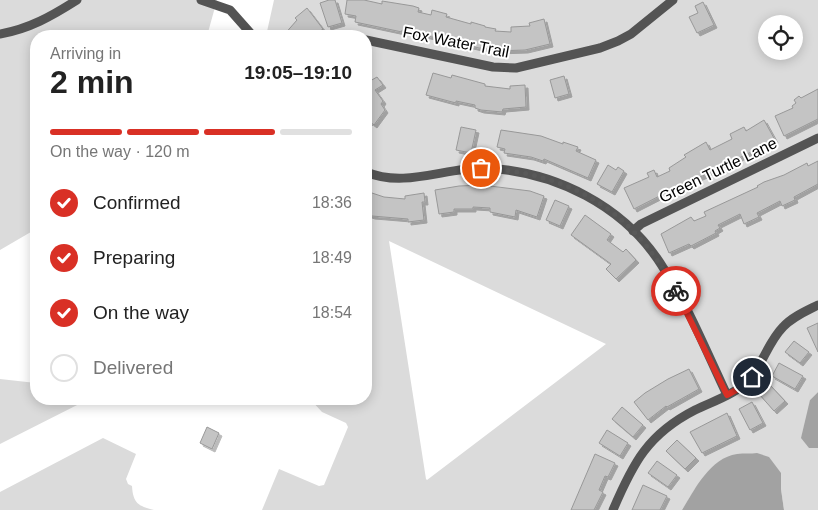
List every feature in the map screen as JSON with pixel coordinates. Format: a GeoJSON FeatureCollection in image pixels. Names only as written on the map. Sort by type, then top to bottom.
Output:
{"type":"FeatureCollection","features":[{"type":"Feature","properties":{"kind":"street"},"geometry":{"type":"LineString","coordinates":[[0,34],[42,22],[77,0]]}},
{"type":"Feature","properties":{"kind":"street"},"geometry":{"type":"LineString","coordinates":[[201,0],[230,10],[248,30]]}},
{"type":"Feature","properties":{"kind":"street","name":"Fox Water Trail"},"geometry":{"type":"LineString","coordinates":[[372,41],[493,67],[516,68],[572,55],[618,41],[631,34],[673,0]]}},
{"type":"Feature","properties":{"kind":"street","name":"Green Turtle Lane"},"geometry":{"type":"LineString","coordinates":[[633,231],[641,224],[818,138]]}},
{"type":"Feature","properties":{"kind":"street"},"geometry":{"type":"LineString","coordinates":[[372,174],[389,178],[402,178],[481,168],[510,170],[534,174],[556,181],[584,194],[612,212],[633,231],[647,245],[664,268],[727,395]]}},
{"type":"Feature","properties":{"kind":"street"},"geometry":{"type":"LineString","coordinates":[[613,510],[636,461],[653,439],[673,422],[738,389],[752,377],[782,327],[797,316],[818,305]]}},
{"type":"Feature","properties":{"kind":"shaded area"},"geometry":{"type":"Polygon","coordinates":[[[0,0],[217,0],[209,30],[30,30],[30,232],[0,250],[0,0]]]}},
{"type":"Feature","properties":{"kind":"shaded area"},"geometry":{"type":"Polygon","coordinates":[[[274,0],[818,0],[818,392],[810,400],[809,448],[818,448],[818,510],[784,510],[781,473],[695,489],[682,510],[262,510],[279,469],[319,486],[324,485],[348,427],[346,423],[322,412],[316,405],[372,405],[372,30],[267,30],[274,0]],[[389,241],[426,479],[606,344],[389,241]]]}},
{"type":"Feature","properties":{"kind":"shaded area"},"geometry":{"type":"Polygon","coordinates":[[[0,379],[30,382],[30,405],[77,405],[0,444],[0,379]]]}},
{"type":"Feature","properties":{"kind":"shaded area"},"geometry":{"type":"Polygon","coordinates":[[[818,392],[818,448],[809,448],[801,438],[810,400],[818,392]]]}},
{"type":"Feature","properties":{"kind":"shaded area"},"geometry":{"type":"Polygon","coordinates":[[[103,438],[136,454],[126,479],[128,484],[132,486],[137,503],[154,510],[0,510],[0,492],[103,438]]]}},
{"type":"Feature","properties":{"kind":"shaded area"},"geometry":{"type":"Polygon","coordinates":[[[757,453],[769,457],[781,473],[784,510],[682,510],[704,476],[719,461],[737,454],[757,453]]]}},
{"type":"Feature","properties":{"kind":"building"},"geometry":{"type":"Polygon","coordinates":[[[335,0],[342,23],[328,27],[320,3],[335,0]]]}},
{"type":"Feature","properties":{"kind":"building"},"geometry":{"type":"Polygon","coordinates":[[[347,0],[364,0],[382,4],[382,1],[413,6],[419,8],[418,12],[431,15],[432,10],[447,14],[446,17],[496,29],[495,31],[511,32],[511,27],[530,26],[529,23],[544,19],[550,44],[525,50],[494,51],[494,49],[479,48],[402,30],[402,32],[355,22],[356,16],[345,14],[347,0]]]}},
{"type":"Feature","properties":{"kind":"building"},"geometry":{"type":"Polygon","coordinates":[[[703,2],[714,25],[697,33],[689,17],[698,13],[695,6],[703,2]]]}},
{"type":"Feature","properties":{"kind":"building"},"geometry":{"type":"Polygon","coordinates":[[[307,8],[323,29],[288,30],[297,20],[295,18],[307,8]]]}},
{"type":"Feature","properties":{"kind":"building"},"geometry":{"type":"Polygon","coordinates":[[[433,73],[451,78],[452,75],[485,84],[485,86],[510,89],[510,86],[525,85],[526,107],[503,109],[502,112],[481,110],[475,108],[475,105],[456,101],[456,103],[426,95],[433,73]]]}},
{"type":"Feature","properties":{"kind":"building"},"geometry":{"type":"Polygon","coordinates":[[[564,76],[569,94],[555,98],[550,80],[564,76]]]}},
{"type":"Feature","properties":{"kind":"building"},"geometry":{"type":"Polygon","coordinates":[[[377,77],[383,85],[375,90],[383,101],[381,104],[385,110],[374,125],[372,124],[372,80],[377,77]]]}},
{"type":"Feature","properties":{"kind":"building"},"geometry":{"type":"Polygon","coordinates":[[[818,89],[818,119],[784,136],[775,116],[793,108],[792,106],[796,103],[794,100],[799,96],[801,98],[818,89]]]}},
{"type":"Feature","properties":{"kind":"building"},"geometry":{"type":"Polygon","coordinates":[[[764,120],[775,140],[634,209],[624,188],[649,177],[647,173],[654,170],[657,177],[670,171],[669,168],[686,157],[684,155],[706,142],[710,150],[732,139],[730,134],[744,127],[746,131],[764,120]]]}},
{"type":"Feature","properties":{"kind":"building"},"geometry":{"type":"Polygon","coordinates":[[[461,127],[476,130],[471,153],[456,150],[461,127]]]}},
{"type":"Feature","properties":{"kind":"building"},"geometry":{"type":"Polygon","coordinates":[[[501,130],[541,136],[563,144],[563,142],[578,147],[576,151],[596,160],[588,178],[544,159],[543,161],[531,157],[504,153],[505,149],[497,147],[501,130]]]}},
{"type":"Feature","properties":{"kind":"building"},"geometry":{"type":"Polygon","coordinates":[[[818,161],[818,184],[794,197],[795,200],[782,206],[780,201],[757,213],[759,217],[744,224],[740,214],[718,225],[720,228],[715,231],[716,233],[691,246],[689,244],[669,253],[661,234],[691,217],[694,221],[706,216],[704,212],[758,187],[764,182],[784,175],[807,163],[808,166],[818,161]]]}},
{"type":"Feature","properties":{"kind":"building"},"geometry":{"type":"Polygon","coordinates":[[[608,165],[616,170],[618,167],[624,171],[612,192],[597,184],[608,165]]]}},
{"type":"Feature","properties":{"kind":"building"},"geometry":{"type":"Polygon","coordinates":[[[482,185],[530,191],[544,196],[537,217],[516,210],[515,217],[490,212],[490,208],[473,207],[473,209],[454,209],[454,212],[439,214],[435,190],[482,185]]]}},
{"type":"Feature","properties":{"kind":"building"},"geometry":{"type":"Polygon","coordinates":[[[372,193],[384,197],[405,199],[405,196],[424,193],[425,202],[422,202],[424,220],[408,222],[408,219],[372,216],[372,193]]]}},
{"type":"Feature","properties":{"kind":"building"},"geometry":{"type":"Polygon","coordinates":[[[555,200],[569,206],[560,226],[546,220],[555,200]]]}},
{"type":"Feature","properties":{"kind":"building"},"geometry":{"type":"Polygon","coordinates":[[[585,215],[611,234],[607,240],[623,252],[626,249],[636,260],[616,279],[606,269],[611,264],[571,235],[585,215]]]}},
{"type":"Feature","properties":{"kind":"building"},"geometry":{"type":"Polygon","coordinates":[[[818,323],[818,352],[807,328],[818,323]]]}},
{"type":"Feature","properties":{"kind":"building"},"geometry":{"type":"Polygon","coordinates":[[[794,341],[809,352],[800,363],[785,352],[794,341]]]}},
{"type":"Feature","properties":{"kind":"building"},"geometry":{"type":"Polygon","coordinates":[[[779,363],[803,376],[795,389],[772,376],[779,363]]]}},
{"type":"Feature","properties":{"kind":"building"},"geometry":{"type":"Polygon","coordinates":[[[689,369],[699,389],[666,406],[648,420],[634,402],[668,379],[689,369]]]}},
{"type":"Feature","properties":{"kind":"building"},"geometry":{"type":"Polygon","coordinates":[[[769,384],[785,401],[774,411],[759,394],[769,384]]]}},
{"type":"Feature","properties":{"kind":"building"},"geometry":{"type":"Polygon","coordinates":[[[752,402],[763,423],[750,430],[739,409],[752,402]]]}},
{"type":"Feature","properties":{"kind":"building"},"geometry":{"type":"Polygon","coordinates":[[[622,407],[643,425],[633,437],[612,419],[622,407]]]}},
{"type":"Feature","properties":{"kind":"building"},"geometry":{"type":"Polygon","coordinates":[[[727,413],[737,436],[702,453],[690,432],[727,413]]]}},
{"type":"Feature","properties":{"kind":"building"},"geometry":{"type":"Polygon","coordinates":[[[207,427],[219,433],[212,449],[200,443],[207,427]]]}},
{"type":"Feature","properties":{"kind":"building"},"geometry":{"type":"Polygon","coordinates":[[[607,430],[628,443],[620,456],[599,443],[607,430]]]}},
{"type":"Feature","properties":{"kind":"building"},"geometry":{"type":"Polygon","coordinates":[[[677,440],[696,458],[685,469],[666,451],[677,440]]]}},
{"type":"Feature","properties":{"kind":"building"},"geometry":{"type":"Polygon","coordinates":[[[595,454],[615,463],[608,477],[605,476],[599,490],[603,492],[594,510],[571,510],[595,454]]]}},
{"type":"Feature","properties":{"kind":"building"},"geometry":{"type":"Polygon","coordinates":[[[657,461],[677,475],[668,487],[648,473],[657,461]]]}},
{"type":"Feature","properties":{"kind":"building"},"geometry":{"type":"Polygon","coordinates":[[[643,485],[667,496],[660,510],[632,510],[643,485]]]}},
{"type":"Feature","properties":{"kind":"way so far"},"geometry":{"type":"LineString","coordinates":[[481,168],[534,174],[556,181],[584,194],[624,222],[647,245],[664,268],[676,291]]}},
{"type":"Feature","properties":{"kind":"route"},"geometry":{"type":"LineString","coordinates":[[676,291],[727,395],[738,389],[752,377]]}}]}
